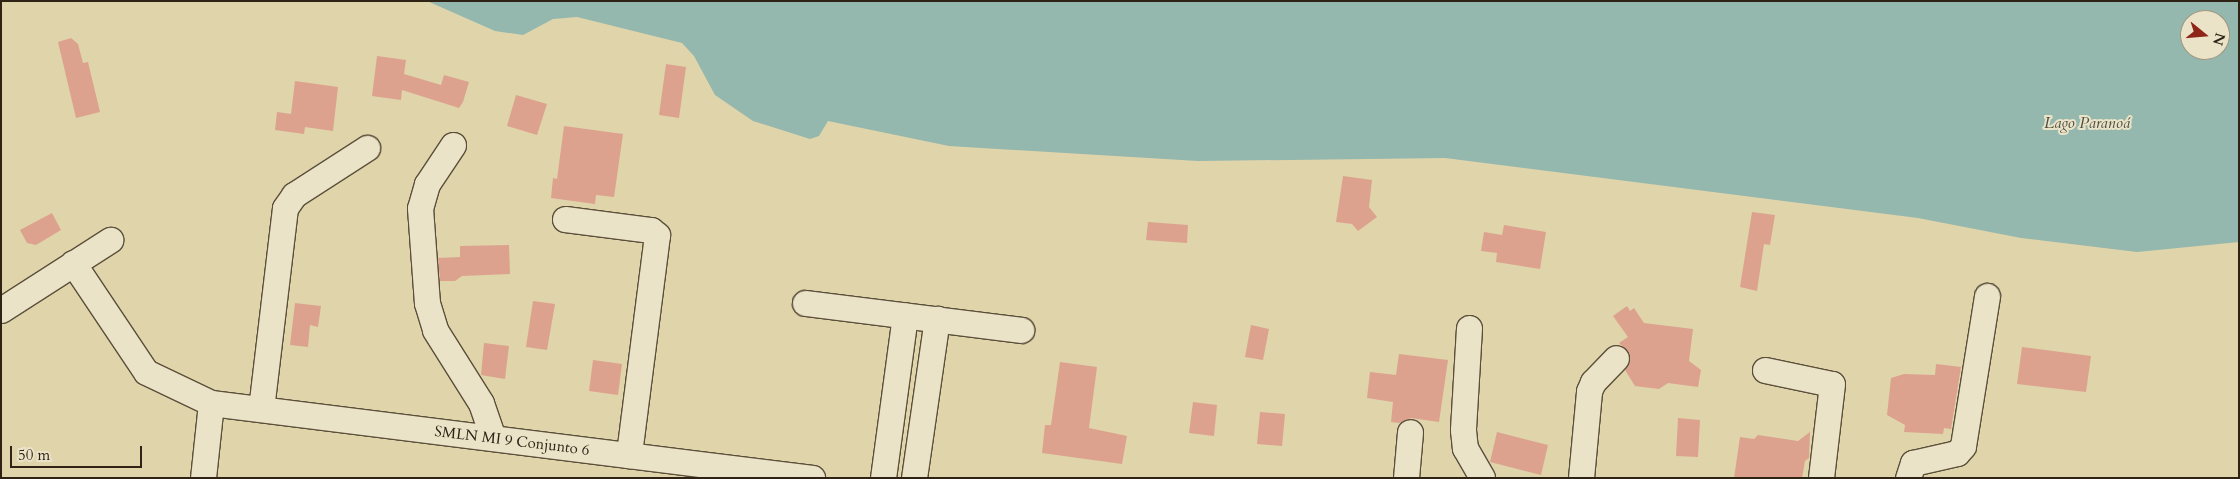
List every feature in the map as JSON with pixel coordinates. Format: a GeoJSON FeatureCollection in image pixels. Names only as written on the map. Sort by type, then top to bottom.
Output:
{"type":"FeatureCollection","features":[{"type":"Feature","properties":{"kind":"street"},"geometry":{"type":"LineString","coordinates":[[453,145],[427,184],[420,208],[427,304],[435,330],[481,403],[493,438]]}},
{"type":"Feature","properties":{"kind":"street"},"geometry":{"type":"LineString","coordinates":[[261,409],[285,208],[294,195],[367,148]]}},
{"type":"Feature","properties":{"kind":"street"},"geometry":{"type":"LineString","coordinates":[[565,219],[651,230],[657,235],[629,455]]}},
{"type":"Feature","properties":{"kind":"street"},"geometry":{"type":"LineString","coordinates":[[1,310],[110,240]]}},
{"type":"Feature","properties":{"kind":"street","name":"SMLN MI 9 Conjunto 6"},"geometry":{"type":"LineString","coordinates":[[73,263],[146,372],[211,403],[812,478]]}},
{"type":"Feature","properties":{"kind":"street"},"geometry":{"type":"LineString","coordinates":[[1908,478],[1913,463],[1957,453],[1963,446],[1987,296]]}},
{"type":"Feature","properties":{"kind":"street"},"geometry":{"type":"LineString","coordinates":[[805,303],[1021,330]]}},
{"type":"Feature","properties":{"kind":"street"},"geometry":{"type":"LineString","coordinates":[[883,478],[905,316]]}},
{"type":"Feature","properties":{"kind":"street"},"geometry":{"type":"LineString","coordinates":[[914,478],[937,319]]}},
{"type":"Feature","properties":{"kind":"street"},"geometry":{"type":"LineString","coordinates":[[1469,328],[1463,430],[1466,448],[1482,478]]}},
{"type":"Feature","properties":{"kind":"street"},"geometry":{"type":"LineString","coordinates":[[1581,478],[1589,391],[1593,382],[1616,358]]}},
{"type":"Feature","properties":{"kind":"street"},"geometry":{"type":"LineString","coordinates":[[1765,370],[1832,384],[1821,478]]}},
{"type":"Feature","properties":{"kind":"street"},"geometry":{"type":"LineString","coordinates":[[203,478],[211,403]]}},
{"type":"Feature","properties":{"kind":"street"},"geometry":{"type":"LineString","coordinates":[[1406,478],[1410,432]]}},
{"type":"Feature","properties":{"kind":"water","name":"Lago Paranoá"},"geometry":{"type":"Polygon","coordinates":[[[427,1],[2239,1],[2239,242],[2137,252],[2021,238],[1918,218],[1445,158],[1198,161],[949,146],[828,121],[819,136],[810,139],[753,121],[715,95],[694,56],[682,43],[577,17],[553,19],[523,35],[495,31],[427,1]]]}},
{"type":"Feature","properties":{"kind":"building"},"geometry":{"type":"Polygon","coordinates":[[[71,38],[78,44],[83,63],[88,62],[100,112],[76,118],[58,42],[71,38]]]}},
{"type":"Feature","properties":{"kind":"building"},"geometry":{"type":"Polygon","coordinates":[[[377,56],[406,60],[404,74],[441,85],[444,75],[469,82],[463,102],[459,108],[402,90],[401,100],[372,96],[377,56]]]}},
{"type":"Feature","properties":{"kind":"building"},"geometry":{"type":"Polygon","coordinates":[[[666,64],[686,67],[679,118],[659,115],[666,64]]]}},
{"type":"Feature","properties":{"kind":"building"},"geometry":{"type":"Polygon","coordinates":[[[295,81],[338,87],[333,131],[305,127],[304,134],[275,130],[277,112],[291,114],[295,81]]]}},
{"type":"Feature","properties":{"kind":"building"},"geometry":{"type":"Polygon","coordinates":[[[516,95],[547,104],[537,135],[507,126],[516,95]]]}},
{"type":"Feature","properties":{"kind":"building"},"geometry":{"type":"Polygon","coordinates":[[[564,126],[623,134],[614,197],[596,195],[595,204],[551,198],[553,178],[557,179],[564,126]]]}},
{"type":"Feature","properties":{"kind":"building"},"geometry":{"type":"Polygon","coordinates":[[[1343,176],[1372,180],[1369,207],[1377,217],[1358,231],[1352,224],[1336,222],[1343,176]]]}},
{"type":"Feature","properties":{"kind":"building"},"geometry":{"type":"Polygon","coordinates":[[[1752,212],[1775,215],[1770,245],[1764,244],[1757,291],[1740,287],[1752,212]]]}},
{"type":"Feature","properties":{"kind":"building"},"geometry":{"type":"Polygon","coordinates":[[[52,213],[61,230],[36,245],[27,243],[20,230],[52,213]]]}},
{"type":"Feature","properties":{"kind":"building"},"geometry":{"type":"Polygon","coordinates":[[[1148,222],[1188,225],[1187,243],[1146,240],[1148,222]]]}},
{"type":"Feature","properties":{"kind":"building"},"geometry":{"type":"Polygon","coordinates":[[[1504,225],[1546,232],[1540,269],[1496,262],[1497,253],[1481,251],[1484,232],[1502,235],[1504,225]]]}},
{"type":"Feature","properties":{"kind":"building"},"geometry":{"type":"Polygon","coordinates":[[[509,245],[510,274],[462,276],[455,281],[440,281],[438,258],[460,257],[460,246],[509,245]]]}},
{"type":"Feature","properties":{"kind":"building"},"geometry":{"type":"Polygon","coordinates":[[[533,301],[555,304],[547,350],[526,347],[533,301]]]}},
{"type":"Feature","properties":{"kind":"building"},"geometry":{"type":"Polygon","coordinates":[[[295,303],[321,306],[318,327],[310,325],[308,347],[290,345],[295,303]]]}},
{"type":"Feature","properties":{"kind":"building"},"geometry":{"type":"Polygon","coordinates":[[[1627,306],[1630,311],[1634,308],[1644,323],[1693,329],[1689,361],[1701,370],[1698,387],[1668,383],[1659,389],[1635,386],[1625,370],[1630,362],[1630,354],[1619,343],[1628,337],[1613,316],[1627,306]]]}},
{"type":"Feature","properties":{"kind":"building"},"geometry":{"type":"Polygon","coordinates":[[[1251,325],[1269,329],[1263,360],[1245,357],[1251,325]]]}},
{"type":"Feature","properties":{"kind":"building"},"geometry":{"type":"Polygon","coordinates":[[[484,343],[509,346],[505,379],[481,375],[484,343]]]}},
{"type":"Feature","properties":{"kind":"building"},"geometry":{"type":"Polygon","coordinates":[[[2022,347],[2091,356],[2086,392],[2017,384],[2022,347]]]}},
{"type":"Feature","properties":{"kind":"building"},"geometry":{"type":"Polygon","coordinates":[[[1399,354],[1448,360],[1439,422],[1411,418],[1399,423],[1391,422],[1393,402],[1367,398],[1370,372],[1396,375],[1399,354]]]}},
{"type":"Feature","properties":{"kind":"building"},"geometry":{"type":"Polygon","coordinates":[[[593,360],[622,364],[618,395],[589,391],[593,360]]]}},
{"type":"Feature","properties":{"kind":"building"},"geometry":{"type":"Polygon","coordinates":[[[1060,362],[1097,367],[1089,428],[1127,436],[1122,464],[1042,453],[1045,425],[1051,425],[1060,362]]]}},
{"type":"Feature","properties":{"kind":"building"},"geometry":{"type":"Polygon","coordinates":[[[1936,364],[1961,367],[1951,429],[1944,428],[1943,434],[1904,432],[1905,425],[1887,415],[1891,378],[1904,374],[1935,375],[1936,364]]]}},
{"type":"Feature","properties":{"kind":"building"},"geometry":{"type":"Polygon","coordinates":[[[1193,402],[1217,405],[1214,436],[1189,433],[1193,402]]]}},
{"type":"Feature","properties":{"kind":"building"},"geometry":{"type":"Polygon","coordinates":[[[1260,412],[1285,414],[1282,446],[1257,444],[1260,412]]]}},
{"type":"Feature","properties":{"kind":"building"},"geometry":{"type":"Polygon","coordinates":[[[1678,418],[1700,420],[1698,457],[1676,456],[1678,418]]]}},
{"type":"Feature","properties":{"kind":"building"},"geometry":{"type":"Polygon","coordinates":[[[1497,432],[1548,445],[1541,475],[1490,462],[1497,432]]]}},
{"type":"Feature","properties":{"kind":"building"},"geometry":{"type":"Polygon","coordinates":[[[1810,432],[1809,458],[1805,461],[1802,478],[1734,478],[1740,437],[1754,439],[1758,435],[1798,441],[1810,432]]]}}]}
